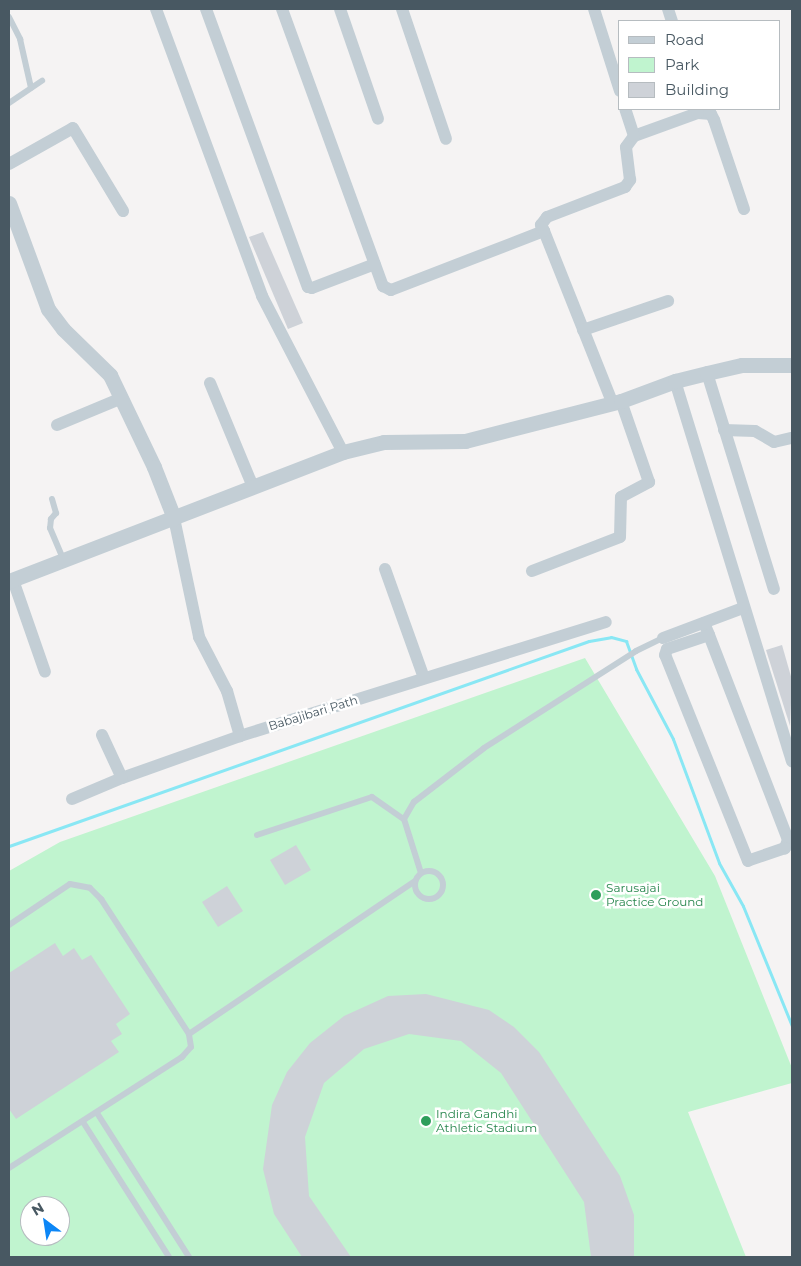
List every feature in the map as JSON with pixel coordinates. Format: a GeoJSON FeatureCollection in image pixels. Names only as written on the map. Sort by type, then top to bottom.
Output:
{"type":"FeatureCollection","features":[{"type":"Feature","properties":{"kind":"street"},"geometry":{"type":"LineString","coordinates":[[156,9],[262,296],[343,452]]}},
{"type":"Feature","properties":{"kind":"street"},"geometry":{"type":"LineString","coordinates":[[206,9],[308,287],[375,264]]}},
{"type":"Feature","properties":{"kind":"street"},"geometry":{"type":"LineString","coordinates":[[282,9],[383,286],[391,290],[544,231]]}},
{"type":"Feature","properties":{"kind":"street"},"geometry":{"type":"LineString","coordinates":[[340,9],[378,119]]}},
{"type":"Feature","properties":{"kind":"street"},"geometry":{"type":"LineString","coordinates":[[402,9],[446,138]]}},
{"type":"Feature","properties":{"kind":"street"},"geometry":{"type":"LineString","coordinates":[[594,9],[618,85]]}},
{"type":"Feature","properties":{"kind":"street"},"geometry":{"type":"LineString","coordinates":[[625,110],[634,136]]}},
{"type":"Feature","properties":{"kind":"street"},"geometry":{"type":"LineString","coordinates":[[532,571],[620,536],[621,497],[649,482],[617,402],[583,330],[541,225],[547,217],[625,187],[630,180],[626,147],[634,136],[698,111],[711,114],[714,120],[744,209]]}},
{"type":"Feature","properties":{"kind":"street"},"geometry":{"type":"LineString","coordinates":[[9,164],[73,128],[123,211]]}},
{"type":"Feature","properties":{"kind":"street"},"geometry":{"type":"LineString","coordinates":[[10,206],[48,309],[63,329],[102,365],[122,398],[174,518],[199,637],[227,691],[240,736]]}},
{"type":"Feature","properties":{"kind":"street"},"geometry":{"type":"LineString","coordinates":[[583,330],[668,301]]}},
{"type":"Feature","properties":{"kind":"street"},"geometry":{"type":"LineString","coordinates":[[45,672],[11,580],[343,452],[384,442],[465,440],[617,402],[675,381],[707,373],[742,365],[792,365]]}},
{"type":"Feature","properties":{"kind":"street"},"geometry":{"type":"LineString","coordinates":[[707,373],[774,589]]}},
{"type":"Feature","properties":{"kind":"street"},"geometry":{"type":"LineString","coordinates":[[675,381],[743,608],[792,761]]}},
{"type":"Feature","properties":{"kind":"street"},"geometry":{"type":"LineString","coordinates":[[210,383],[253,487]]}},
{"type":"Feature","properties":{"kind":"street"},"geometry":{"type":"LineString","coordinates":[[57,425],[122,398]]}},
{"type":"Feature","properties":{"kind":"street"},"geometry":{"type":"LineString","coordinates":[[724,430],[755,431],[774,442],[792,438]]}},
{"type":"Feature","properties":{"kind":"street"},"geometry":{"type":"LineString","coordinates":[[385,569],[424,678]]}},
{"type":"Feature","properties":{"kind":"street"},"geometry":{"type":"LineString","coordinates":[[663,638],[743,608]]}},
{"type":"Feature","properties":{"kind":"street","name":"Babajibari Path"},"geometry":{"type":"LineString","coordinates":[[72,799],[122,778],[240,736],[606,622]]}},
{"type":"Feature","properties":{"kind":"street"},"geometry":{"type":"LineString","coordinates":[[704,622],[788,840],[785,848],[748,861],[665,655],[667,649],[708,635]]}},
{"type":"Feature","properties":{"kind":"street"},"geometry":{"type":"LineString","coordinates":[[102,735],[122,778]]}},
{"type":"Feature","properties":{"kind":"lane"},"geometry":{"type":"LineString","coordinates":[[9,16],[20,39],[31,88]]}},
{"type":"Feature","properties":{"kind":"lane"},"geometry":{"type":"LineString","coordinates":[[9,102],[42,81]]}},
{"type":"Feature","properties":{"kind":"lane"},"geometry":{"type":"LineString","coordinates":[[52,499],[56,513],[51,519],[50,528],[63,560]]}},
{"type":"Feature","properties":{"kind":"lane"},"geometry":{"type":"LineString","coordinates":[[404,820],[414,802],[484,748],[636,651],[663,638]]}},
{"type":"Feature","properties":{"kind":"lane"},"geometry":{"type":"LineString","coordinates":[[257,835],[362,798],[380,800],[404,820],[421,873]]}},
{"type":"Feature","properties":{"kind":"lane"},"geometry":{"type":"LineString","coordinates":[[189,1034],[415,881],[421,873],[430,871],[438,874],[443,882],[439,895],[431,900],[421,898],[415,890],[415,881]]}},
{"type":"Feature","properties":{"kind":"lane"},"geometry":{"type":"LineString","coordinates":[[9,925],[70,884],[90,888],[101,899],[189,1034],[191,1047],[182,1057],[9,1168]]}},
{"type":"Feature","properties":{"kind":"lane"},"geometry":{"type":"LineString","coordinates":[[97,1113],[189,1257]]}},
{"type":"Feature","properties":{"kind":"lane"},"geometry":{"type":"LineString","coordinates":[[83,1122],[169,1257]]}},
{"type":"Feature","properties":{"kind":"green space"},"geometry":{"type":"Polygon","coordinates":[[[585,658],[715,876],[792,1068],[792,1083],[688,1112],[746,1257],[9,1257],[9,871],[60,842],[585,658]]]}},
{"type":"Feature","properties":{"kind":"building"},"geometry":{"type":"Polygon","coordinates":[[[263,232],[303,323],[288,329],[249,237],[263,232]]]}},
{"type":"Feature","properties":{"kind":"building"},"geometry":{"type":"Polygon","coordinates":[[[782,645],[792,680],[790,726],[766,650],[782,645]]]}},
{"type":"Feature","properties":{"kind":"building"},"geometry":{"type":"Polygon","coordinates":[[[296,845],[311,870],[285,885],[270,860],[296,845]]]}},
{"type":"Feature","properties":{"kind":"building"},"geometry":{"type":"Polygon","coordinates":[[[227,886],[243,911],[218,927],[202,902],[227,886]]]}},
{"type":"Feature","properties":{"kind":"building"},"geometry":{"type":"Polygon","coordinates":[[[55,943],[63,956],[74,948],[82,960],[91,955],[130,1014],[116,1024],[122,1034],[111,1041],[119,1052],[16,1119],[9,1109],[9,973],[55,943]]]}},
{"type":"Feature","properties":{"kind":"building"},"geometry":{"type":"Polygon","coordinates":[[[426,994],[489,1010],[514,1027],[539,1052],[620,1176],[634,1215],[634,1257],[591,1257],[584,1202],[501,1073],[461,1041],[409,1034],[364,1049],[324,1083],[305,1137],[309,1196],[351,1257],[302,1257],[274,1214],[263,1169],[272,1105],[287,1072],[310,1043],[344,1016],[388,996],[426,994]]]}},
{"type":"Feature","properties":{"kind":"waterway"},"geometry":{"type":"LineString","coordinates":[[9,846],[589,641],[611,637],[626,641],[636,669],[673,739],[719,863],[743,906],[792,1026]]}},
{"type":"Feature","properties":{"kind":"place","name":"Sarusajai Practice Ground"},"geometry":{"type":"Point","coordinates":[596,895]}},
{"type":"Feature","properties":{"kind":"place","name":"Indira Gandhi Athletic Stadium"},"geometry":{"type":"Point","coordinates":[426,1121]}}]}
